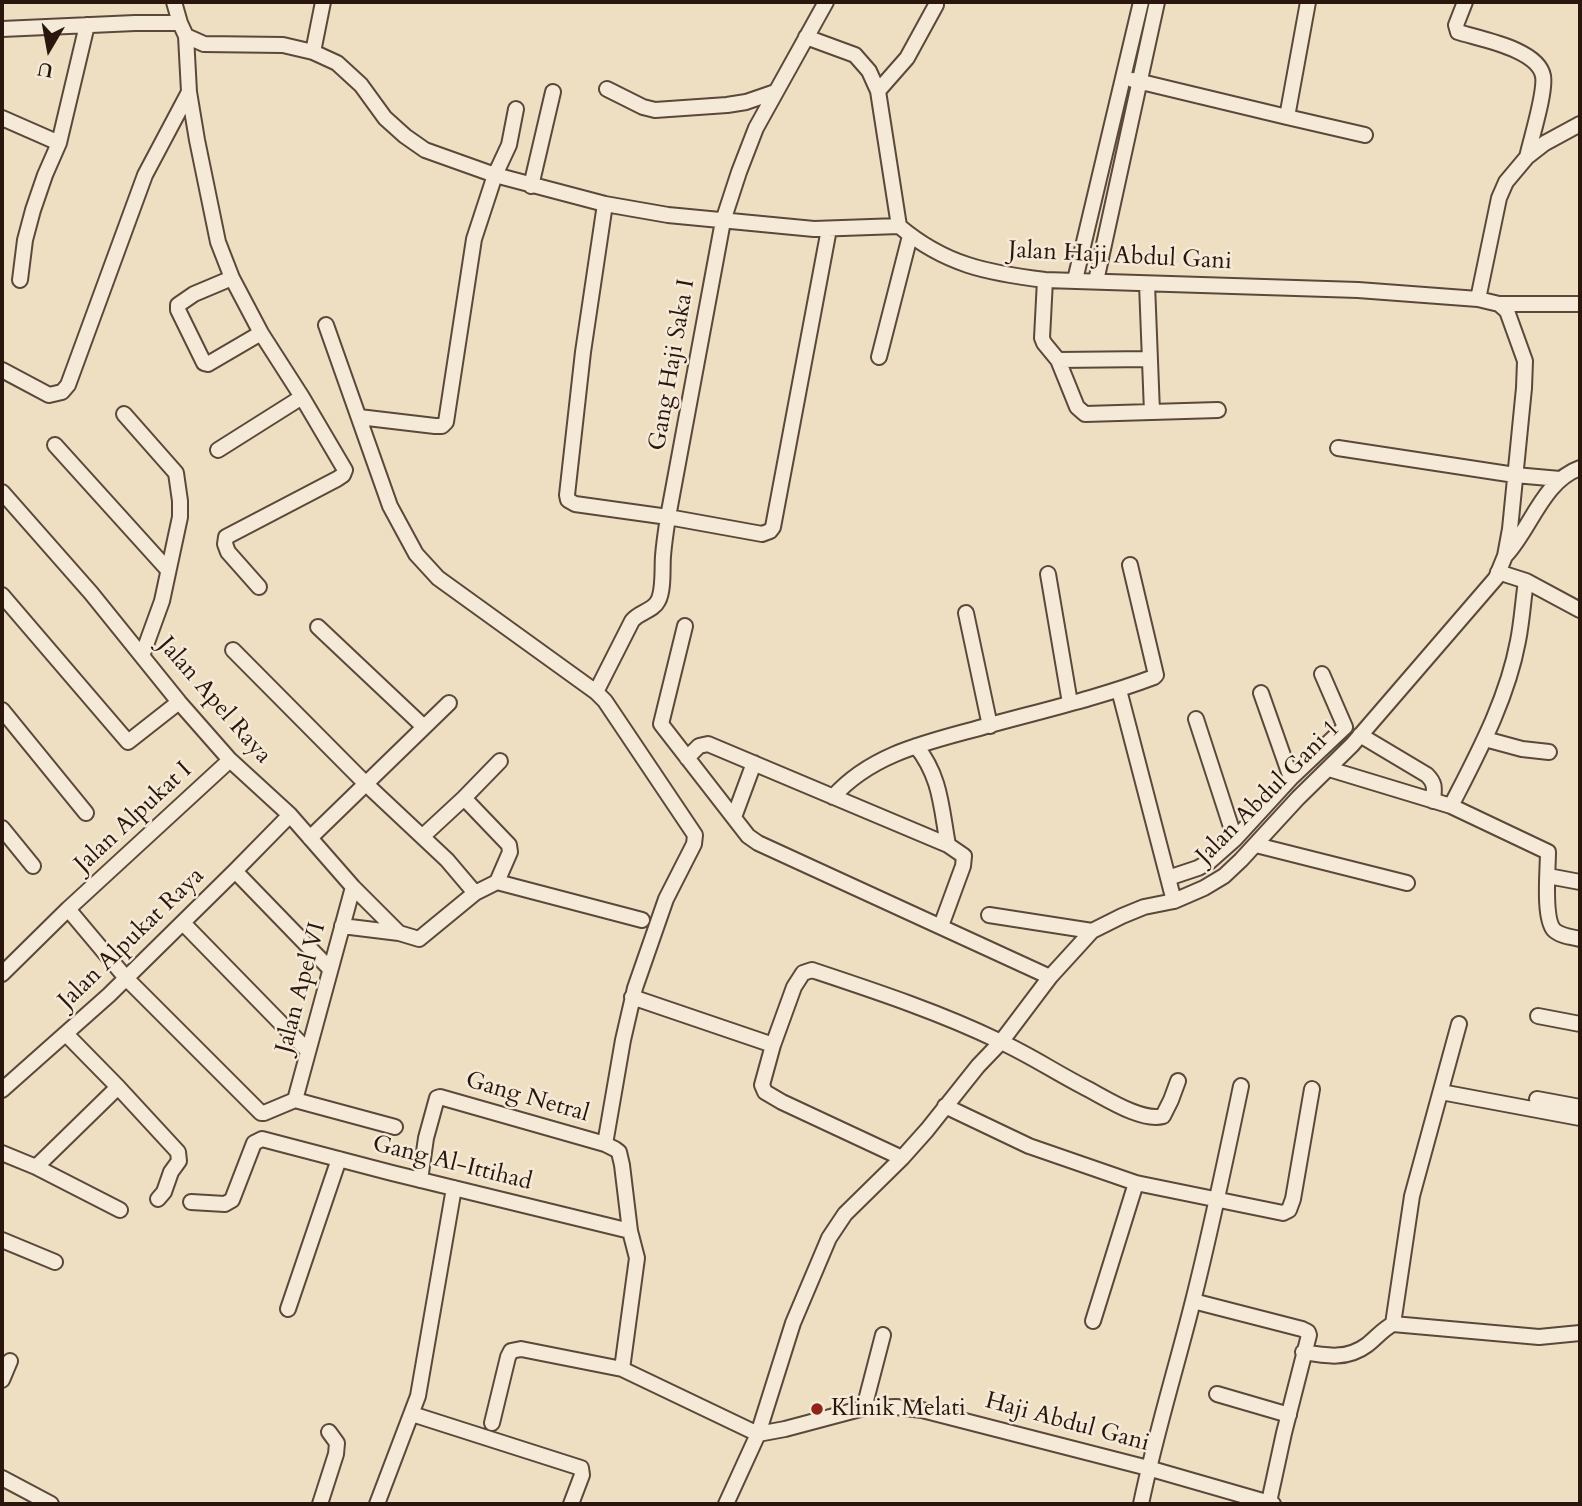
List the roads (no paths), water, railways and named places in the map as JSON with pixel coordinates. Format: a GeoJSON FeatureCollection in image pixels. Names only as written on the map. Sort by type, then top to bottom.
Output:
{"type":"FeatureCollection","features":[{"type":"Feature","properties":{"kind":"street"},"geometry":{"type":"LineString","coordinates":[[174,2],[183,29],[189,92],[218,242],[232,278],[261,333],[345,470],[337,480],[226,537],[228,552],[259,587]]}},
{"type":"Feature","properties":{"kind":"street"},"geometry":{"type":"LineString","coordinates":[[313,52],[323,2]]}},
{"type":"Feature","properties":{"kind":"street","name":"Gang Haji Saka I"},"geometry":{"type":"LineString","coordinates":[[596,692],[632,621],[658,603],[668,517],[723,221],[756,128],[826,2]]}},
{"type":"Feature","properties":{"kind":"street"},"geometry":{"type":"LineString","coordinates":[[1075,281],[1141,2]]}},
{"type":"Feature","properties":{"kind":"street"},"geometry":{"type":"LineString","coordinates":[[1096,281],[1157,2]]}},
{"type":"Feature","properties":{"kind":"street"},"geometry":{"type":"LineString","coordinates":[[1287,117],[1308,2]]}},
{"type":"Feature","properties":{"kind":"street"},"geometry":{"type":"LineString","coordinates":[[1465,2],[1456,26],[1458,32],[1529,56],[1540,67],[1543,90],[1527,157]]}},
{"type":"Feature","properties":{"kind":"street"},"geometry":{"type":"LineString","coordinates":[[878,91],[907,58],[936,5]]}},
{"type":"Feature","properties":{"kind":"street"},"geometry":{"type":"LineString","coordinates":[[20,280],[33,210],[59,143],[87,25]]}},
{"type":"Feature","properties":{"kind":"street"},"geometry":{"type":"LineString","coordinates":[[2,29],[87,25],[183,29],[204,44],[283,45],[313,52],[337,63],[361,85],[385,118],[425,150],[531,186],[605,204],[668,215],[814,229],[905,231]]}},
{"type":"Feature","properties":{"kind":"street"},"geometry":{"type":"LineString","coordinates":[[806,37],[855,55],[869,71],[878,91],[905,231],[878,357]]}},
{"type":"Feature","properties":{"kind":"street"},"geometry":{"type":"LineString","coordinates":[[1124,77],[1365,135]]}},
{"type":"Feature","properties":{"kind":"street"},"geometry":{"type":"LineString","coordinates":[[607,89],[655,110],[727,105],[775,93]]}},
{"type":"Feature","properties":{"kind":"street"},"geometry":{"type":"LineString","coordinates":[[2,370],[49,395],[58,394],[68,385],[145,175],[189,92]]}},
{"type":"Feature","properties":{"kind":"street"},"geometry":{"type":"LineString","coordinates":[[531,186],[553,92]]}},
{"type":"Feature","properties":{"kind":"street"},"geometry":{"type":"LineString","coordinates":[[359,417],[435,426],[442,426],[446,422],[474,239],[495,175],[509,145],[516,109]]}},
{"type":"Feature","properties":{"kind":"street"},"geometry":{"type":"LineString","coordinates":[[2,118],[59,143]]}},
{"type":"Feature","properties":{"kind":"street"},"geometry":{"type":"LineString","coordinates":[[1478,299],[1499,198],[1510,175],[1545,143],[1580,124]]}},
{"type":"Feature","properties":{"kind":"street"},"geometry":{"type":"LineString","coordinates":[[605,204],[583,352],[568,500],[575,504],[762,534],[773,527],[829,229]]}},
{"type":"Feature","properties":{"kind":"street","name":"Jalan Haji Abdul Gani"},"geometry":{"type":"LineString","coordinates":[[905,231],[936,253],[966,266],[1045,280],[1359,290],[1478,299],[1499,304],[1580,304]]}},
{"type":"Feature","properties":{"kind":"street"},"geometry":{"type":"LineString","coordinates":[[232,278],[194,294],[178,305],[204,363],[208,364],[261,333]]}},
{"type":"Feature","properties":{"kind":"street"},"geometry":{"type":"LineString","coordinates":[[1045,280],[1042,338],[1058,360],[1081,411],[1085,414],[1218,410]]}},
{"type":"Feature","properties":{"kind":"street"},"geometry":{"type":"LineString","coordinates":[[1147,284],[1152,412]]}},
{"type":"Feature","properties":{"kind":"street","name":"Jalan Abdul Gani 1"},"geometry":{"type":"LineString","coordinates":[[758,1434],[793,1323],[829,1238],[845,1214],[902,1158],[1001,1042],[1050,977],[1092,931],[1144,907],[1174,901],[1224,876],[1329,769],[1496,578],[1505,556],[1510,529],[1525,361],[1507,311],[1499,304]]}},
{"type":"Feature","properties":{"kind":"street"},"geometry":{"type":"LineString","coordinates":[[326,325],[390,506],[416,554],[439,578],[606,701],[695,835],[694,844],[666,899],[632,997],[605,1144],[619,1152],[630,1231],[637,1258],[622,1369]]}},
{"type":"Feature","properties":{"kind":"street"},"geometry":{"type":"LineString","coordinates":[[1058,360],[1149,359]]}},
{"type":"Feature","properties":{"kind":"street"},"geometry":{"type":"LineString","coordinates":[[218,450],[302,397]]}},
{"type":"Feature","properties":{"kind":"street"},"geometry":{"type":"LineString","coordinates":[[124,414],[176,473],[180,501],[180,517],[162,601],[142,656]]}},
{"type":"Feature","properties":{"kind":"street"},"geometry":{"type":"LineString","coordinates":[[55,445],[168,570]]}},
{"type":"Feature","properties":{"kind":"street"},"geometry":{"type":"LineString","coordinates":[[1338,448],[1515,475],[1560,479]]}},
{"type":"Feature","properties":{"kind":"street"},"geometry":{"type":"LineString","coordinates":[[1505,556],[1560,479],[1580,468]]}},
{"type":"Feature","properties":{"kind":"street","name":"Jalan Apel Raya"},"geometry":{"type":"LineString","coordinates":[[2,492],[91,593],[230,760],[290,815],[353,887],[399,933]]}},
{"type":"Feature","properties":{"kind":"street"},"geometry":{"type":"LineString","coordinates":[[833,797],[857,774],[883,758],[916,746],[1119,690],[1154,677],[1156,675],[1130,565]]}},
{"type":"Feature","properties":{"kind":"street"},"geometry":{"type":"LineString","coordinates":[[1498,572],[1525,581],[1580,610]]}},
{"type":"Feature","properties":{"kind":"street"},"geometry":{"type":"LineString","coordinates":[[1048,574],[1070,702]]}},
{"type":"Feature","properties":{"kind":"street"},"geometry":{"type":"LineString","coordinates":[[1451,806],[1499,708],[1515,652],[1525,581]]}},
{"type":"Feature","properties":{"kind":"street"},"geometry":{"type":"LineString","coordinates":[[2,595],[128,742],[179,702]]}},
{"type":"Feature","properties":{"kind":"street"},"geometry":{"type":"LineString","coordinates":[[966,613],[990,726]]}},
{"type":"Feature","properties":{"kind":"street"},"geometry":{"type":"LineString","coordinates":[[685,626],[661,724],[748,836],[758,843],[1050,977]]}},
{"type":"Feature","properties":{"kind":"street"},"geometry":{"type":"LineString","coordinates":[[318,627],[425,727]]}},
{"type":"Feature","properties":{"kind":"street"},"geometry":{"type":"LineString","coordinates":[[233,650],[365,783],[447,860],[475,893]]}},
{"type":"Feature","properties":{"kind":"street"},"geometry":{"type":"LineString","coordinates":[[1168,878],[1209,862],[1345,727],[1322,674]]}},
{"type":"Feature","properties":{"kind":"street"},"geometry":{"type":"LineString","coordinates":[[1119,690],[1174,901]]}},
{"type":"Feature","properties":{"kind":"street"},"geometry":{"type":"LineString","coordinates":[[1261,693],[1291,778]]}},
{"type":"Feature","properties":{"kind":"street"},"geometry":{"type":"LineString","coordinates":[[310,838],[449,703]]}},
{"type":"Feature","properties":{"kind":"street"},"geometry":{"type":"LineString","coordinates":[[2,710],[86,813]]}},
{"type":"Feature","properties":{"kind":"street"},"geometry":{"type":"LineString","coordinates":[[1196,719],[1235,839]]}},
{"type":"Feature","properties":{"kind":"street"},"geometry":{"type":"LineString","coordinates":[[1360,735],[1433,780],[1433,801]]}},
{"type":"Feature","properties":{"kind":"street"},"geometry":{"type":"LineString","coordinates":[[1485,739],[1522,749],[1549,751]]}},
{"type":"Feature","properties":{"kind":"street"},"geometry":{"type":"LineString","coordinates":[[687,758],[699,746],[708,744],[948,845],[964,856],[964,859],[941,926]]}},
{"type":"Feature","properties":{"kind":"street"},"geometry":{"type":"LineString","coordinates":[[916,746],[926,758],[937,780],[948,845]]}},
{"type":"Feature","properties":{"kind":"street","name":"Jalan Alpukat I"},"geometry":{"type":"LineString","coordinates":[[2,974],[68,909],[230,760]]}},
{"type":"Feature","properties":{"kind":"street"},"geometry":{"type":"LineString","coordinates":[[423,836],[500,761]]}},
{"type":"Feature","properties":{"kind":"street"},"geometry":{"type":"LineString","coordinates":[[734,817],[754,763]]}},
{"type":"Feature","properties":{"kind":"street"},"geometry":{"type":"LineString","coordinates":[[1329,769],[1451,806],[1548,852],[1548,914],[1551,926],[1560,934],[1580,939]]}},
{"type":"Feature","properties":{"kind":"street"},"geometry":{"type":"LineString","coordinates":[[342,926],[399,933],[419,939],[475,893],[497,882],[510,852],[509,845],[464,798]]}},
{"type":"Feature","properties":{"kind":"street","name":"Jalan Alpukat Raya"},"geometry":{"type":"LineString","coordinates":[[2,1090],[126,978],[290,815]]}},
{"type":"Feature","properties":{"kind":"street"},"geometry":{"type":"LineString","coordinates":[[2,828],[33,866]]}},
{"type":"Feature","properties":{"kind":"street"},"geometry":{"type":"LineString","coordinates":[[1256,845],[1406,883]]}},
{"type":"Feature","properties":{"kind":"street"},"geometry":{"type":"LineString","coordinates":[[235,871],[330,969]]}},
{"type":"Feature","properties":{"kind":"street"},"geometry":{"type":"LineString","coordinates":[[1548,876],[1580,881]]}},
{"type":"Feature","properties":{"kind":"street"},"geometry":{"type":"LineString","coordinates":[[497,882],[642,920]]}},
{"type":"Feature","properties":{"kind":"street","name":"Jalan Apel VI"},"geometry":{"type":"LineString","coordinates":[[295,1100],[353,887]]}},
{"type":"Feature","properties":{"kind":"street","name":"Jalan Alpukat I"},"geometry":{"type":"LineString","coordinates":[[68,909],[126,978],[261,1113],[295,1100]]}},
{"type":"Feature","properties":{"kind":"street"},"geometry":{"type":"LineString","coordinates":[[989,915],[1092,931]]}},
{"type":"Feature","properties":{"kind":"street"},"geometry":{"type":"LineString","coordinates":[[183,923],[308,1051]]}},
{"type":"Feature","properties":{"kind":"street"},"geometry":{"type":"LineString","coordinates":[[902,1158],[765,1092],[762,1085],[773,1045],[794,987],[803,972],[812,970],[950,1018],[1129,1110],[1155,1118],[1163,1116],[1168,1108],[1178,1081]]}},
{"type":"Feature","properties":{"kind":"street"},"geometry":{"type":"LineString","coordinates":[[632,997],[773,1045]]}},
{"type":"Feature","properties":{"kind":"street"},"geometry":{"type":"LineString","coordinates":[[1538,1016],[1580,1024]]}},
{"type":"Feature","properties":{"kind":"street"},"geometry":{"type":"LineString","coordinates":[[1393,1324],[1412,1196],[1459,1024]]}},
{"type":"Feature","properties":{"kind":"street"},"geometry":{"type":"LineString","coordinates":[[66,1034],[178,1152],[179,1161],[158,1199]]}},
{"type":"Feature","properties":{"kind":"street"},"geometry":{"type":"LineString","coordinates":[[1141,1504],[1148,1468],[1193,1301],[1241,1086]]}},
{"type":"Feature","properties":{"kind":"street"},"geometry":{"type":"LineString","coordinates":[[36,1167],[118,1087]]}},
{"type":"Feature","properties":{"kind":"street"},"geometry":{"type":"LineString","coordinates":[[945,1106],[1029,1146],[1136,1183],[1283,1213],[1289,1210],[1293,1199],[1312,1089]]}},
{"type":"Feature","properties":{"kind":"street"},"geometry":{"type":"LineString","coordinates":[[1441,1092],[1580,1118]]}},
{"type":"Feature","properties":{"kind":"street","name":"Gang Netral"},"geometry":{"type":"LineString","coordinates":[[420,1180],[426,1138],[437,1098],[440,1097],[605,1144]]}},
{"type":"Feature","properties":{"kind":"street"},"geometry":{"type":"LineString","coordinates":[[1536,1099],[1580,1107]]}},
{"type":"Feature","properties":{"kind":"street"},"geometry":{"type":"LineString","coordinates":[[295,1100],[395,1127]]}},
{"type":"Feature","properties":{"kind":"street","name":"Gang Al-Ittihad"},"geometry":{"type":"LineString","coordinates":[[191,1202],[225,1204],[232,1200],[254,1143],[262,1139],[630,1231]]}},
{"type":"Feature","properties":{"kind":"street"},"geometry":{"type":"LineString","coordinates":[[2,1153],[36,1167],[120,1210]]}},
{"type":"Feature","properties":{"kind":"street"},"geometry":{"type":"LineString","coordinates":[[288,1309],[339,1158]]}},
{"type":"Feature","properties":{"kind":"street"},"geometry":{"type":"LineString","coordinates":[[1093,1321],[1136,1183]]}},
{"type":"Feature","properties":{"kind":"street"},"geometry":{"type":"LineString","coordinates":[[377,1504],[418,1396],[454,1188]]}},
{"type":"Feature","properties":{"kind":"street"},"geometry":{"type":"LineString","coordinates":[[2,1240],[55,1262]]}},
{"type":"Feature","properties":{"kind":"street"},"geometry":{"type":"LineString","coordinates":[[1193,1301],[1308,1332],[1271,1503]]}},
{"type":"Feature","properties":{"kind":"street"},"geometry":{"type":"LineString","coordinates":[[1303,1352],[1328,1356],[1345,1355],[1364,1347],[1393,1324],[1539,1337],[1580,1333]]}},
{"type":"Feature","properties":{"kind":"street"},"geometry":{"type":"LineString","coordinates":[[864,1408],[883,1335]]}},
{"type":"Feature","properties":{"kind":"street"},"geometry":{"type":"LineString","coordinates":[[492,1423],[511,1352],[521,1349],[622,1369],[758,1434],[726,1504]]}},
{"type":"Feature","properties":{"kind":"street"},"geometry":{"type":"LineString","coordinates":[[2,1380],[10,1361]]}},
{"type":"Feature","properties":{"kind":"street"},"geometry":{"type":"LineString","coordinates":[[1217,1394],[1289,1415]]}},
{"type":"Feature","properties":{"kind":"street","name":"Haji Abdul Gani"},"geometry":{"type":"LineString","coordinates":[[758,1434],[864,1408],[922,1409],[1271,1503]]}},
{"type":"Feature","properties":{"kind":"street"},"geometry":{"type":"LineString","coordinates":[[412,1414],[581,1468],[582,1475],[571,1504]]}},
{"type":"Feature","properties":{"kind":"street"},"geometry":{"type":"LineString","coordinates":[[320,1504],[336,1454],[337,1443],[329,1432]]}},
{"type":"Feature","properties":{"kind":"street"},"geometry":{"type":"LineString","coordinates":[[2,1478],[51,1504]]}},
{"type":"Feature","properties":{"kind":"place","name":"Klinik Melati"},"geometry":{"type":"Point","coordinates":[817,1409]}}]}
